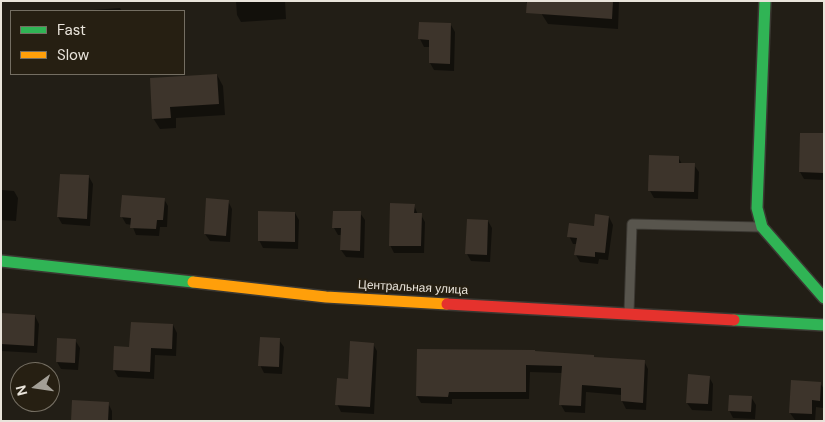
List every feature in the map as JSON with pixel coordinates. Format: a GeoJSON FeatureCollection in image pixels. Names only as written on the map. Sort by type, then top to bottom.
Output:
{"type":"FeatureCollection","features":[{"type":"Feature","properties":{"kind":"street"},"geometry":{"type":"LineString","coordinates":[[765,1],[757,208],[762,227],[824,298]]}},
{"type":"Feature","properties":{"kind":"street","name":"Центральная улица"},"geometry":{"type":"LineString","coordinates":[[1,262],[326,297],[824,325]]}},
{"type":"Feature","properties":{"kind":"lane"},"geometry":{"type":"LineString","coordinates":[[629,314],[632,224],[762,227]]}},
{"type":"Feature","properties":{"kind":"building"},"geometry":{"type":"Polygon","coordinates":[[[527,1],[613,1],[612,19],[526,13],[527,1]]]}},
{"type":"Feature","properties":{"kind":"building"},"geometry":{"type":"Polygon","coordinates":[[[419,22],[451,23],[450,64],[429,63],[429,40],[418,39],[419,22]]]}},
{"type":"Feature","properties":{"kind":"building"},"geometry":{"type":"Polygon","coordinates":[[[217,74],[219,104],[170,107],[171,118],[152,119],[150,78],[217,74]]]}},
{"type":"Feature","properties":{"kind":"building"},"geometry":{"type":"Polygon","coordinates":[[[800,133],[824,133],[824,173],[799,172],[800,133]]]}},
{"type":"Feature","properties":{"kind":"building"},"geometry":{"type":"Polygon","coordinates":[[[649,155],[679,156],[679,163],[695,163],[694,192],[648,191],[649,155]]]}},
{"type":"Feature","properties":{"kind":"building"},"geometry":{"type":"Polygon","coordinates":[[[60,174],[89,175],[87,219],[57,217],[60,174]]]}},
{"type":"Feature","properties":{"kind":"building"},"geometry":{"type":"Polygon","coordinates":[[[122,195],[165,198],[163,220],[157,220],[156,229],[130,228],[131,218],[120,217],[122,195]]]}},
{"type":"Feature","properties":{"kind":"building"},"geometry":{"type":"Polygon","coordinates":[[[206,198],[229,200],[226,236],[204,234],[206,198]]]}},
{"type":"Feature","properties":{"kind":"building"},"geometry":{"type":"Polygon","coordinates":[[[390,203],[415,204],[414,213],[422,213],[421,246],[389,246],[390,203]]]}},
{"type":"Feature","properties":{"kind":"building"},"geometry":{"type":"Polygon","coordinates":[[[258,211],[295,212],[295,242],[258,241],[258,211]]]}},
{"type":"Feature","properties":{"kind":"building"},"geometry":{"type":"Polygon","coordinates":[[[333,211],[361,211],[360,251],[340,250],[341,228],[332,228],[333,211]]]}},
{"type":"Feature","properties":{"kind":"building"},"geometry":{"type":"Polygon","coordinates":[[[595,214],[609,216],[605,253],[595,252],[595,257],[574,255],[577,238],[567,237],[569,223],[594,226],[595,214]]]}},
{"type":"Feature","properties":{"kind":"building"},"geometry":{"type":"Polygon","coordinates":[[[467,219],[488,220],[487,255],[465,254],[467,219]]]}},
{"type":"Feature","properties":{"kind":"building"},"geometry":{"type":"Polygon","coordinates":[[[1,313],[35,315],[34,346],[1,344],[1,313]]]}},
{"type":"Feature","properties":{"kind":"building"},"geometry":{"type":"Polygon","coordinates":[[[131,322],[173,324],[172,349],[151,348],[150,372],[113,370],[114,346],[129,347],[131,322]]]}},
{"type":"Feature","properties":{"kind":"building"},"geometry":{"type":"Polygon","coordinates":[[[260,337],[280,338],[279,367],[258,366],[260,337]]]}},
{"type":"Feature","properties":{"kind":"building"},"geometry":{"type":"Polygon","coordinates":[[[57,338],[76,339],[75,363],[56,362],[57,338]]]}},
{"type":"Feature","properties":{"kind":"building"},"geometry":{"type":"Polygon","coordinates":[[[350,341],[374,343],[370,407],[335,405],[337,378],[348,379],[350,341]]]}},
{"type":"Feature","properties":{"kind":"building"},"geometry":{"type":"Polygon","coordinates":[[[417,349],[535,350],[594,355],[594,357],[645,360],[643,403],[621,401],[621,388],[582,385],[581,406],[559,405],[562,366],[526,365],[526,392],[449,392],[448,397],[416,396],[417,349]]]}},
{"type":"Feature","properties":{"kind":"building"},"geometry":{"type":"Polygon","coordinates":[[[688,374],[710,376],[708,404],[686,403],[688,374]]]}},
{"type":"Feature","properties":{"kind":"building"},"geometry":{"type":"Polygon","coordinates":[[[791,380],[821,382],[820,401],[812,400],[812,414],[789,413],[791,380]]]}},
{"type":"Feature","properties":{"kind":"building"},"geometry":{"type":"Polygon","coordinates":[[[729,395],[752,396],[751,412],[728,411],[729,395]]]}},
{"type":"Feature","properties":{"kind":"building"},"geometry":{"type":"Polygon","coordinates":[[[72,400],[109,402],[108,421],[71,421],[72,400]]]}},
{"type":"Feature","properties":{"kind":"traffic: fast"},"geometry":{"type":"LineString","coordinates":[[765,1],[757,208],[762,227],[824,298]]}},
{"type":"Feature","properties":{"kind":"traffic: fast"},"geometry":{"type":"LineString","coordinates":[[1,261],[193,282]]}},
{"type":"Feature","properties":{"kind":"traffic: fast"},"geometry":{"type":"LineString","coordinates":[[734,320],[824,325]]}},
{"type":"Feature","properties":{"kind":"traffic: slow"},"geometry":{"type":"LineString","coordinates":[[193,282],[326,297],[447,304]]}},
{"type":"Feature","properties":{"kind":"traffic: jam"},"geometry":{"type":"LineString","coordinates":[[447,304],[734,320]]}}]}
